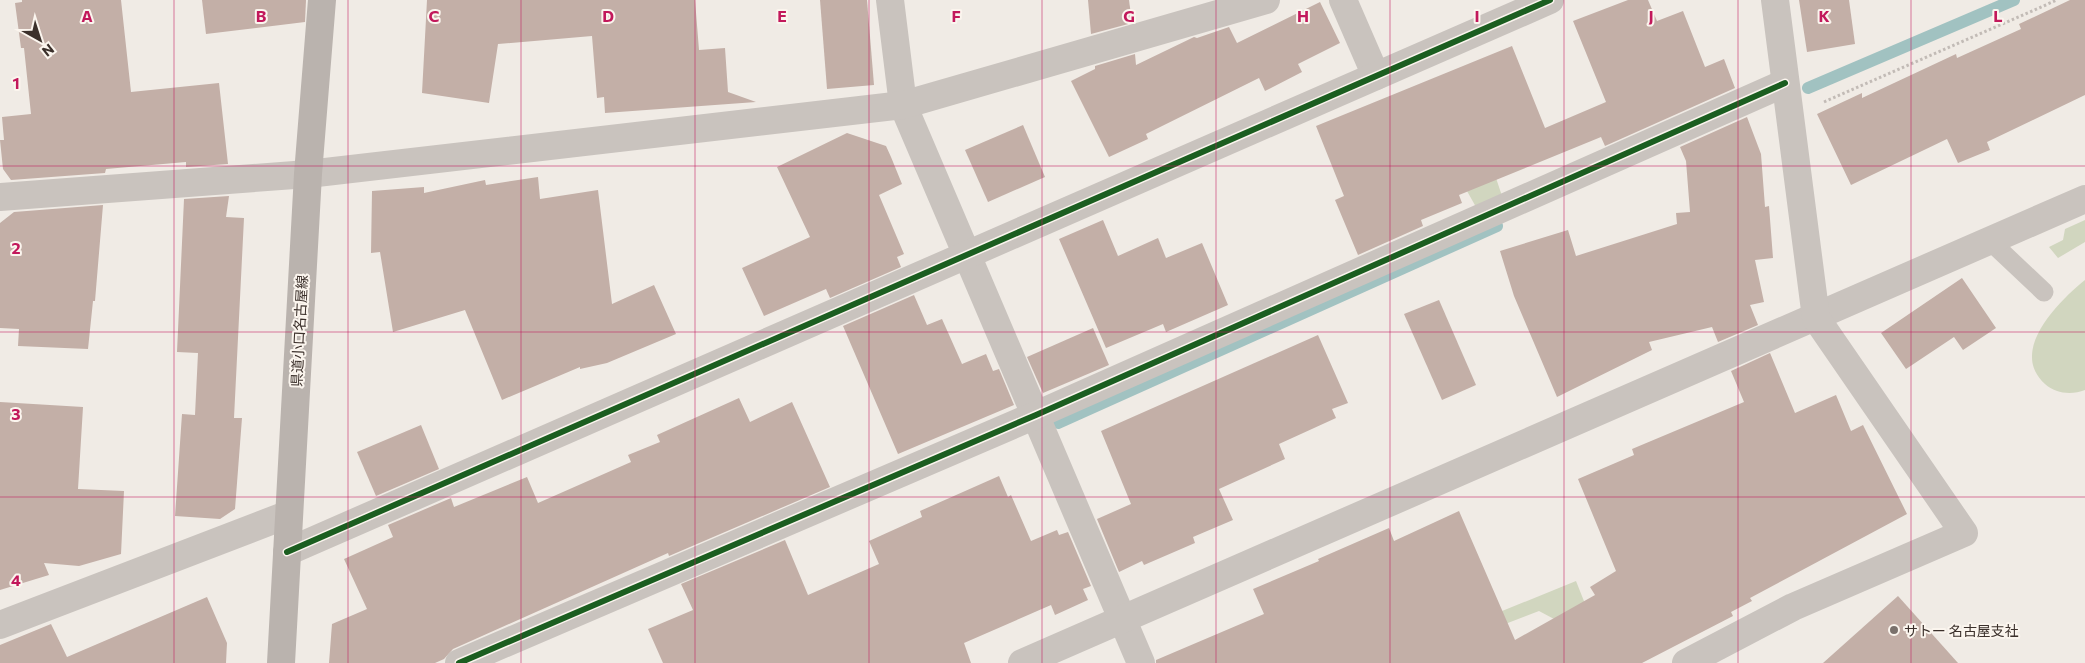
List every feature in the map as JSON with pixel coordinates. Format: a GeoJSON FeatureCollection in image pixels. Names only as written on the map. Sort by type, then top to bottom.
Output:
{"type":"FeatureCollection","features":[{"type":"Feature","properties":{"kind":"main road","name":"県道小口名古屋線"},"geometry":{"type":"LineString","coordinates":[[281,663],[308,174],[322,0]]}},
{"type":"Feature","properties":{"kind":"street"},"geometry":{"type":"LineString","coordinates":[[890,0],[903,105],[1141,663]]}},
{"type":"Feature","properties":{"kind":"street"},"geometry":{"type":"LineString","coordinates":[[0,197],[308,174],[903,105],[1266,0]]}},
{"type":"Feature","properties":{"kind":"street"},"geometry":{"type":"LineString","coordinates":[[1343,0],[1376,76]]}},
{"type":"Feature","properties":{"kind":"street"},"geometry":{"type":"LineString","coordinates":[[287,552],[1550,0]]}},
{"type":"Feature","properties":{"kind":"street"},"geometry":{"type":"LineString","coordinates":[[1686,663],[1793,608],[1964,533],[1816,318],[1775,0]]}},
{"type":"Feature","properties":{"kind":"street"},"geometry":{"type":"LineString","coordinates":[[459,663],[1036,415],[1785,83]]}},
{"type":"Feature","properties":{"kind":"street"},"geometry":{"type":"LineString","coordinates":[[1022,663],[2085,199]]}},
{"type":"Feature","properties":{"kind":"street"},"geometry":{"type":"LineString","coordinates":[[0,625],[289,514]]}},
{"type":"Feature","properties":{"kind":"lane"},"geometry":{"type":"LineString","coordinates":[[1990,241],[2044,292]]}},
{"type":"Feature","properties":{"kind":"green space"},"geometry":{"type":"Polygon","coordinates":[[[1490,160],[1502,196],[1476,207],[1458,175],[1490,160]]]}},
{"type":"Feature","properties":{"kind":"green space"},"geometry":{"type":"Polygon","coordinates":[[[2085,220],[2085,242],[2058,258],[2049,247],[2063,240],[2065,229],[2085,220]]]}},
{"type":"Feature","properties":{"kind":"green space"},"geometry":{"type":"Polygon","coordinates":[[[2085,280],[2085,390],[2075,393],[2059,392],[2045,384],[2035,371],[2032,357],[2035,342],[2041,328],[2051,313],[2085,280]]]}},
{"type":"Feature","properties":{"kind":"green space"},"geometry":{"type":"Polygon","coordinates":[[[1576,581],[1601,644],[1539,611],[1487,631],[1480,620],[1576,581]]]}},
{"type":"Feature","properties":{"kind":"building"},"geometry":{"type":"Polygon","coordinates":[[[22,0],[121,0],[131,92],[219,83],[228,164],[186,167],[186,162],[106,169],[105,173],[11,180],[3,169],[0,140],[4,140],[2,117],[31,114],[24,48],[21,48],[15,3],[22,2],[22,0]]]}},
{"type":"Feature","properties":{"kind":"building"},"geometry":{"type":"Polygon","coordinates":[[[202,0],[306,0],[305,22],[206,34],[202,0]]]}},
{"type":"Feature","properties":{"kind":"building"},"geometry":{"type":"Polygon","coordinates":[[[427,0],[695,0],[699,50],[725,48],[728,92],[756,102],[605,113],[604,97],[597,98],[592,36],[498,44],[489,103],[422,93],[427,0]]]}},
{"type":"Feature","properties":{"kind":"building"},"geometry":{"type":"Polygon","coordinates":[[[820,0],[867,0],[874,85],[827,89],[820,0]]]}},
{"type":"Feature","properties":{"kind":"building"},"geometry":{"type":"Polygon","coordinates":[[[1088,0],[1129,0],[1132,23],[1091,34],[1088,0]]]}},
{"type":"Feature","properties":{"kind":"building"},"geometry":{"type":"Polygon","coordinates":[[[1628,0],[1648,0],[1657,21],[1683,11],[1705,67],[1724,59],[1735,88],[1605,146],[1601,137],[1459,195],[1462,203],[1421,220],[1423,226],[1358,255],[1335,200],[1344,196],[1316,126],[1512,46],[1545,128],[1606,102],[1573,21],[1628,0]]]}},
{"type":"Feature","properties":{"kind":"building"},"geometry":{"type":"Polygon","coordinates":[[[1799,0],[1849,0],[1855,44],[1807,52],[1799,0]]]}},
{"type":"Feature","properties":{"kind":"building"},"geometry":{"type":"Polygon","coordinates":[[[2070,0],[2085,0],[2085,95],[1987,142],[1990,150],[1958,163],[1947,139],[1851,185],[1817,114],[1862,93],[1862,98],[1956,54],[1957,58],[2021,29],[2019,24],[2070,0]]]}},
{"type":"Feature","properties":{"kind":"building"},"geometry":{"type":"Polygon","coordinates":[[[1320,2],[1340,43],[1298,64],[1302,72],[1265,91],[1259,78],[1146,134],[1148,139],[1109,157],[1071,81],[1095,69],[1095,66],[1135,54],[1136,65],[1194,37],[1197,38],[1229,27],[1237,43],[1320,2]]]}},
{"type":"Feature","properties":{"kind":"building"},"geometry":{"type":"Polygon","coordinates":[[[1747,117],[1761,154],[1765,207],[1769,206],[1773,258],[1755,260],[1764,302],[1750,305],[1758,325],[1718,342],[1712,327],[1649,342],[1652,350],[1557,397],[1514,296],[1500,251],[1568,230],[1576,256],[1677,224],[1676,213],[1690,212],[1686,161],[1680,147],[1747,117]]]}},
{"type":"Feature","properties":{"kind":"building"},"geometry":{"type":"Polygon","coordinates":[[[1023,125],[1045,177],[988,202],[965,150],[1023,125]]]}},
{"type":"Feature","properties":{"kind":"building"},"geometry":{"type":"Polygon","coordinates":[[[847,133],[886,146],[902,184],[879,195],[904,254],[897,257],[901,267],[830,298],[826,289],[764,316],[742,268],[810,237],[777,167],[847,133]]]}},
{"type":"Feature","properties":{"kind":"building"},"geometry":{"type":"Polygon","coordinates":[[[538,177],[540,199],[598,190],[612,304],[654,285],[676,334],[607,363],[580,369],[580,367],[502,400],[465,310],[393,332],[380,252],[371,253],[372,191],[424,187],[424,193],[485,180],[486,185],[538,177]]]}},
{"type":"Feature","properties":{"kind":"building"},"geometry":{"type":"Polygon","coordinates":[[[229,196],[226,217],[244,218],[234,418],[242,418],[235,509],[220,519],[175,516],[182,414],[195,415],[198,353],[177,352],[184,199],[229,196]]]}},
{"type":"Feature","properties":{"kind":"building"},"geometry":{"type":"Polygon","coordinates":[[[103,205],[95,301],[93,301],[88,349],[18,346],[19,329],[0,328],[0,223],[14,212],[103,205]]]}},
{"type":"Feature","properties":{"kind":"building"},"geometry":{"type":"Polygon","coordinates":[[[1103,220],[1118,256],[1158,238],[1166,258],[1202,243],[1228,305],[1166,332],[1163,324],[1106,348],[1059,239],[1103,220]]]}},
{"type":"Feature","properties":{"kind":"building"},"geometry":{"type":"Polygon","coordinates":[[[1962,278],[1996,328],[1963,350],[1954,337],[1906,369],[1881,333],[1962,278]]]}},
{"type":"Feature","properties":{"kind":"building"},"geometry":{"type":"Polygon","coordinates":[[[914,295],[927,325],[942,319],[962,364],[986,354],[993,371],[999,369],[1014,405],[898,454],[843,326],[914,295]]]}},
{"type":"Feature","properties":{"kind":"building"},"geometry":{"type":"Polygon","coordinates":[[[1439,300],[1476,385],[1442,400],[1404,314],[1439,300]]]}},
{"type":"Feature","properties":{"kind":"building"},"geometry":{"type":"Polygon","coordinates":[[[1093,328],[1109,365],[1043,393],[1027,357],[1093,328]]]}},
{"type":"Feature","properties":{"kind":"building"},"geometry":{"type":"Polygon","coordinates":[[[1318,335],[1348,403],[1332,409],[1336,418],[1279,444],[1285,459],[1219,489],[1233,520],[1193,537],[1195,543],[1144,565],[1142,561],[1119,572],[1097,519],[1131,504],[1101,431],[1318,335]]]}},
{"type":"Feature","properties":{"kind":"building"},"geometry":{"type":"Polygon","coordinates":[[[1770,353],[1795,413],[1836,395],[1851,431],[1863,425],[1907,514],[1750,598],[1752,601],[1731,612],[1733,616],[1642,663],[1156,663],[1156,660],[1264,614],[1253,589],[1389,528],[1394,541],[1459,511],[1515,640],[1595,595],[1590,587],[1616,571],[1578,479],[1634,455],[1632,449],[1744,402],[1731,371],[1770,353]]]}},
{"type":"Feature","properties":{"kind":"building"},"geometry":{"type":"Polygon","coordinates":[[[739,398],[750,422],[792,402],[830,487],[669,556],[668,553],[453,649],[444,659],[435,663],[329,663],[332,624],[367,609],[344,559],[393,537],[388,525],[451,498],[454,507],[527,477],[538,503],[631,462],[628,455],[660,442],[657,435],[739,398]]]}},
{"type":"Feature","properties":{"kind":"building"},"geometry":{"type":"Polygon","coordinates":[[[0,402],[83,407],[78,489],[124,491],[121,554],[79,566],[44,563],[49,575],[0,590],[0,402]]]}},
{"type":"Feature","properties":{"kind":"building"},"geometry":{"type":"Polygon","coordinates":[[[421,425],[439,469],[376,496],[357,452],[421,425]]]}},
{"type":"Feature","properties":{"kind":"building"},"geometry":{"type":"Polygon","coordinates":[[[999,476],[1008,497],[1011,495],[1031,541],[1057,530],[1059,535],[1068,532],[1091,586],[1083,589],[1088,600],[1055,615],[1051,605],[964,643],[971,663],[663,663],[648,629],[693,610],[681,584],[785,540],[808,595],[879,564],[869,541],[922,517],[920,511],[999,476]]]}},
{"type":"Feature","properties":{"kind":"building","name":"サトー 名古屋支社"},"geometry":{"type":"Polygon","coordinates":[[[1898,596],[1958,663],[1823,663],[1889,604],[1898,596]]]}},
{"type":"Feature","properties":{"kind":"building"},"geometry":{"type":"Polygon","coordinates":[[[207,597],[227,643],[226,663],[0,663],[0,645],[51,624],[67,657],[207,597]]]}},
{"type":"Feature","properties":{"kind":"waterway"},"geometry":{"type":"LineString","coordinates":[[1808,88],[2014,0]]}},
{"type":"Feature","properties":{"kind":"waterway"},"geometry":{"type":"LineString","coordinates":[[1058,423],[1497,226]]}},
{"type":"Feature","properties":{"kind":"cycle path"},"geometry":{"type":"LineString","coordinates":[[287,552],[1550,0]]}},
{"type":"Feature","properties":{"kind":"cycle path"},"geometry":{"type":"LineString","coordinates":[[459,663],[1036,415],[1785,83]]}},
{"type":"Feature","properties":{"kind":"place","name":"サトー 名古屋支社"},"geometry":{"type":"Point","coordinates":[1894,630]}}]}
